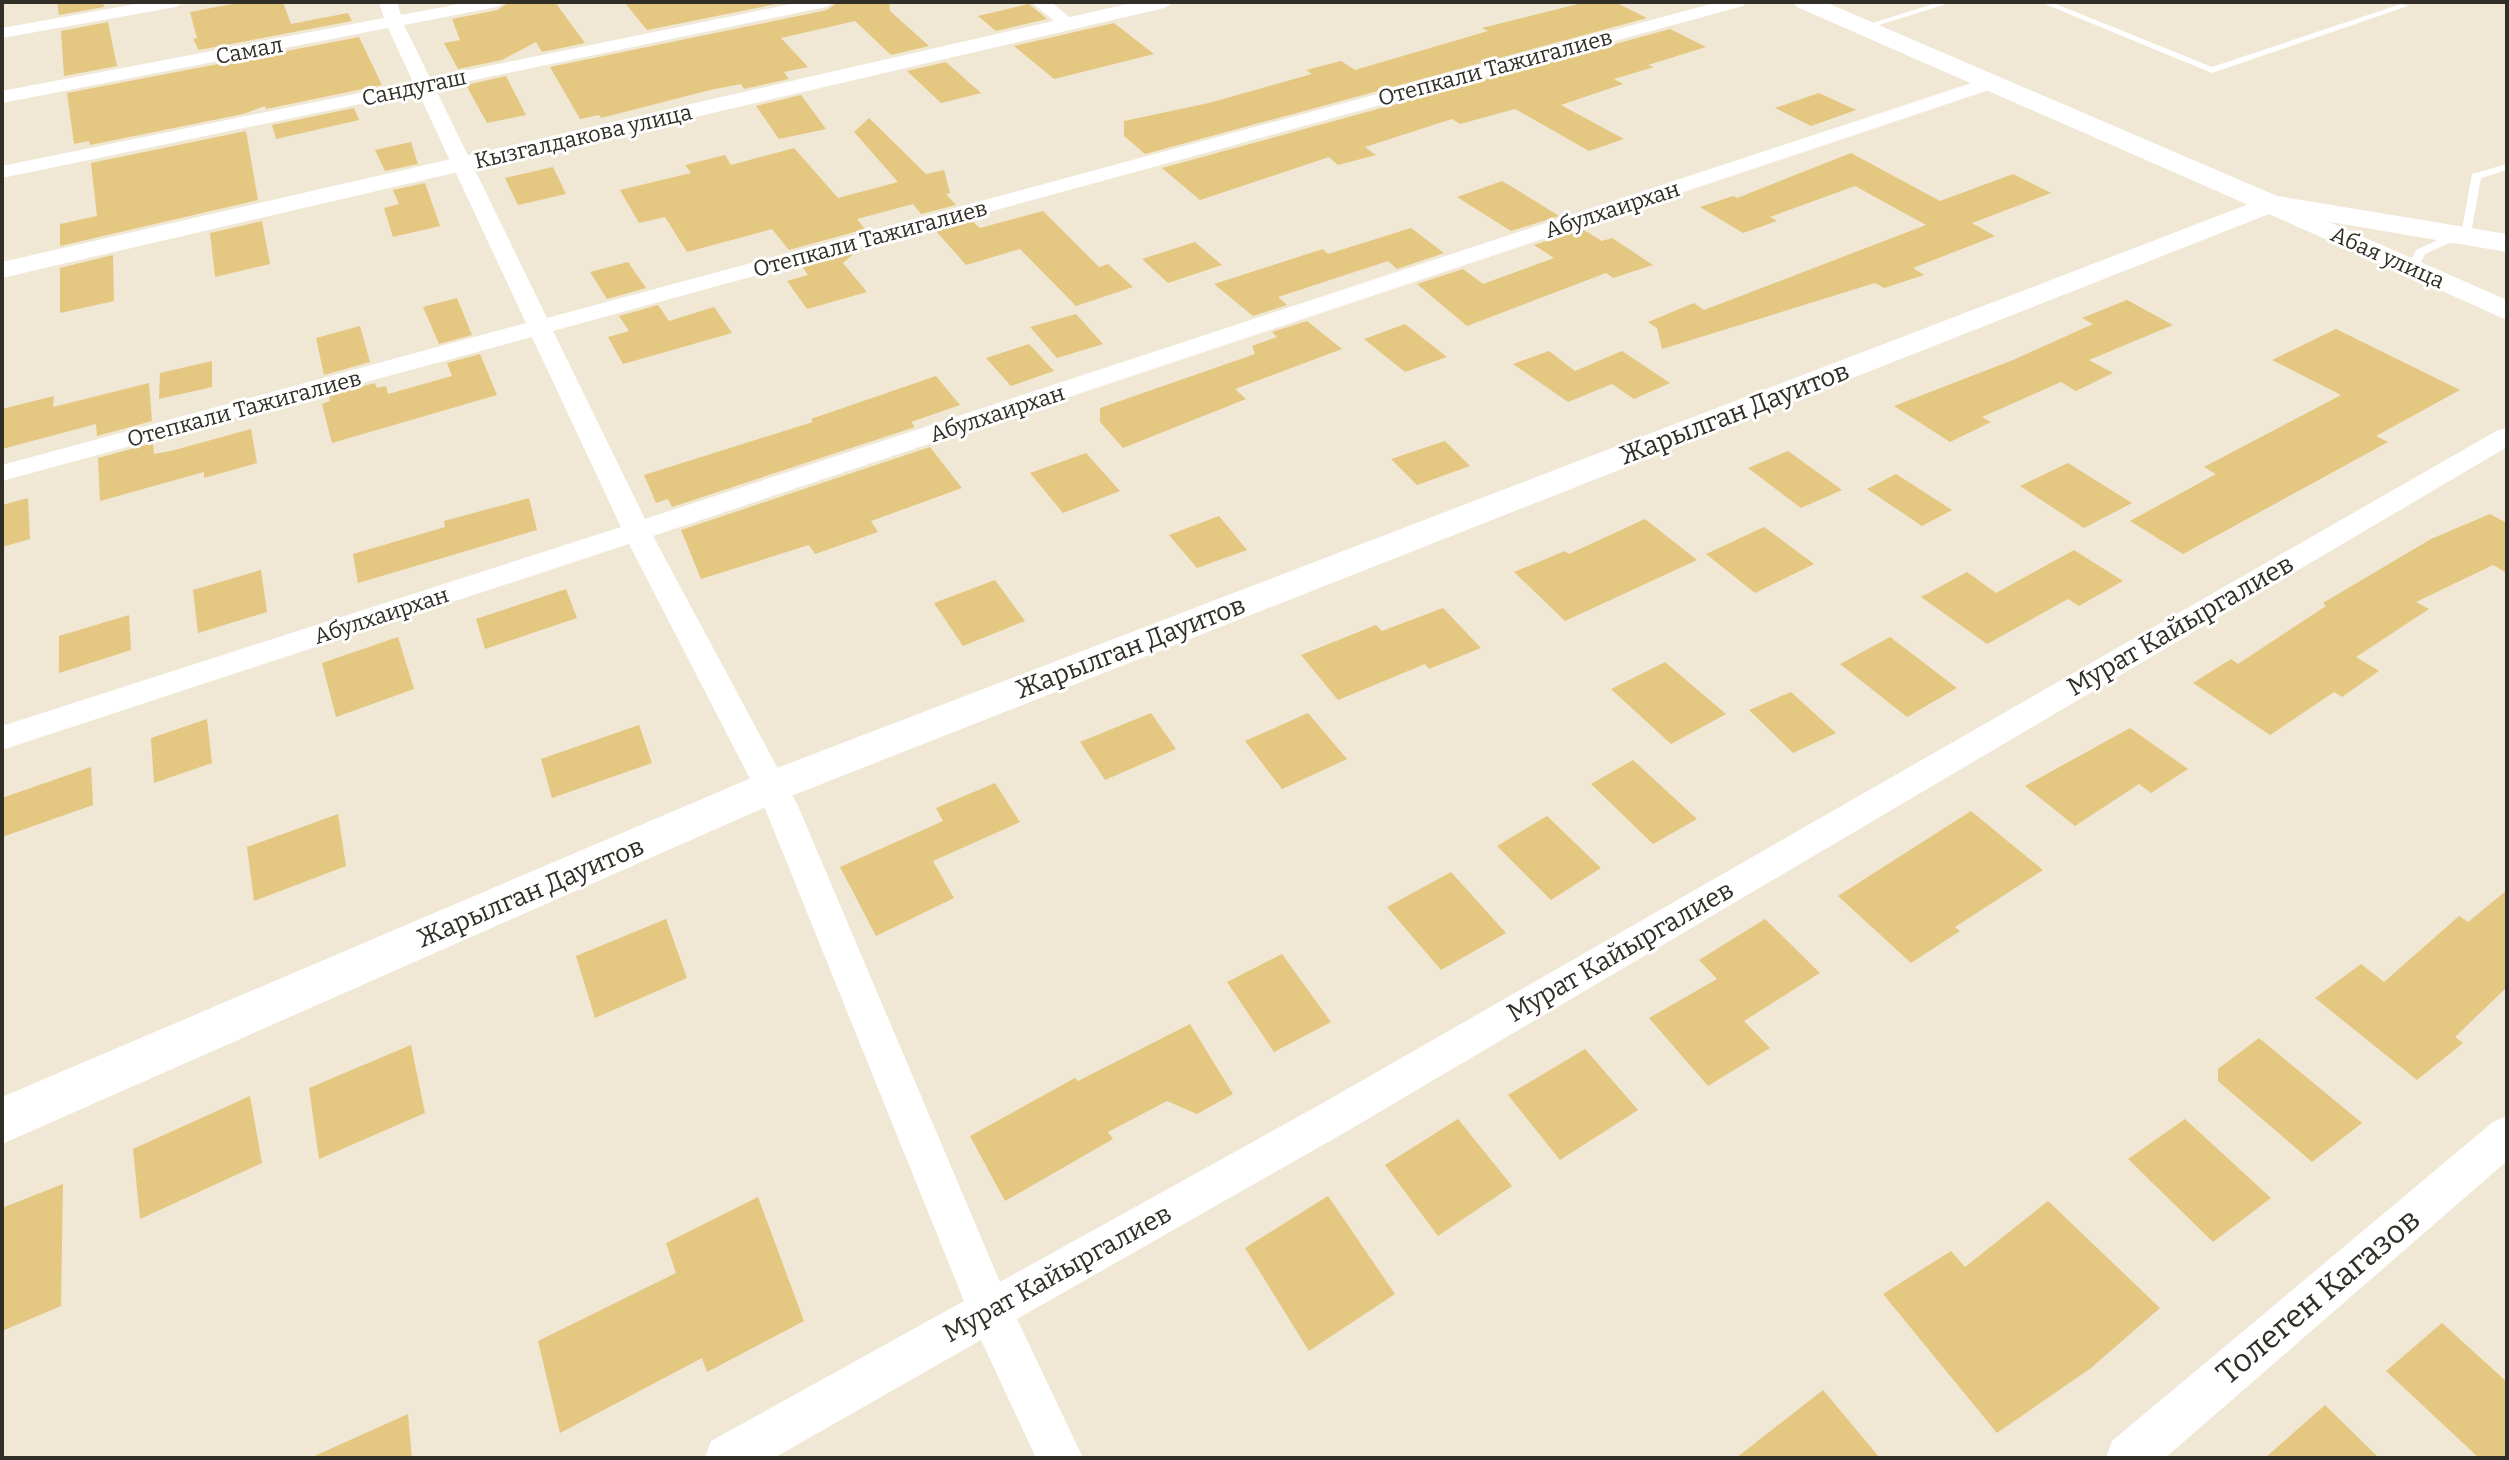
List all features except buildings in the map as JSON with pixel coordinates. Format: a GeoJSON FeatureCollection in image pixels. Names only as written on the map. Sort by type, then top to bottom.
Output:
{"type":"FeatureCollection","features":[{"type":"Feature","properties":{"kind":"main road"},"geometry":{"type":"LineString","coordinates":[[1805,2],[2270,204],[2507,243]]}},
{"type":"Feature","properties":{"kind":"street"},"geometry":{"type":"LineString","coordinates":[[2,33],[176,2]]}},
{"type":"Feature","properties":{"kind":"street"},"geometry":{"type":"LineString","coordinates":[[388,2],[394,22],[427,85],[637,532],[771,787],[990,1311],[1060,1458]]}},
{"type":"Feature","properties":{"kind":"street","name":"Самал"},"geometry":{"type":"LineString","coordinates":[[2,97],[497,2]]}},
{"type":"Feature","properties":{"kind":"street","name":"Сандугаш"},"geometry":{"type":"LineString","coordinates":[[2,172],[826,2]]}},
{"type":"Feature","properties":{"kind":"street"},"geometry":{"type":"LineString","coordinates":[[1040,2],[1069,24]]}},
{"type":"Feature","properties":{"kind":"street","name":"Кызгалдакова улица"},"geometry":{"type":"LineString","coordinates":[[2,270],[1164,2]]}},
{"type":"Feature","properties":{"kind":"street","name":"Отепкали Тажигалиев"},"geometry":{"type":"LineString","coordinates":[[2,473],[1737,2]]}},
{"type":"Feature","properties":{"kind":"street","name":"Абулхаирхан"},"geometry":{"type":"LineString","coordinates":[[2,738],[637,532],[1991,83]]}},
{"type":"Feature","properties":{"kind":"street","name":"Абая улица"},"geometry":{"type":"LineString","coordinates":[[2270,204],[2507,311]]}},
{"type":"Feature","properties":{"kind":"street","name":"Жарылган Дауитов"},"geometry":{"type":"LineString","coordinates":[[2,1121],[771,787],[2270,204]]}},
{"type":"Feature","properties":{"kind":"street","name":"Мурат Кайыргалиев"},"geometry":{"type":"LineString","coordinates":[[728,1458],[1335,1117],[2507,436]]}},
{"type":"Feature","properties":{"kind":"street","name":"Толеген Кагазов"},"geometry":{"type":"LineString","coordinates":[[2129,1458],[2507,1135]]}},
{"type":"Feature","properties":{"kind":"lane"},"geometry":{"type":"LineString","coordinates":[[1863,27],[1949,2]]}},
{"type":"Feature","properties":{"kind":"lane"},"geometry":{"type":"LineString","coordinates":[[2044,2],[2212,70],[2404,6],[2397,2]]}},
{"type":"Feature","properties":{"kind":"lane"},"geometry":{"type":"LineString","coordinates":[[2413,268],[2420,252],[2444,241],[2466,237],[2476,176],[2507,167]]}}]}
